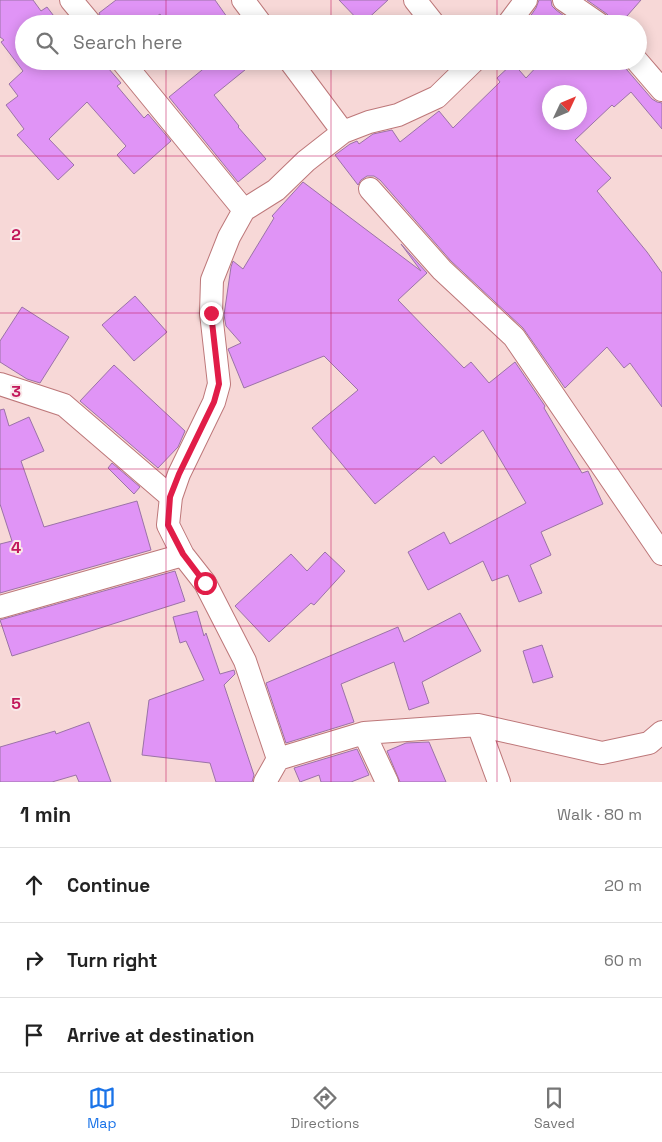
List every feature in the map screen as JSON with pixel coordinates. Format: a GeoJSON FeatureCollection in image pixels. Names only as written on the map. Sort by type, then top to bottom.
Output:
{"type":"FeatureCollection","features":[{"type":"Feature","properties":{"kind":"street"},"geometry":{"type":"LineString","coordinates":[[71,0],[84,15]]}},
{"type":"Feature","properties":{"kind":"street"},"geometry":{"type":"LineString","coordinates":[[243,0],[254,15]]}},
{"type":"Feature","properties":{"kind":"street"},"geometry":{"type":"LineString","coordinates":[[415,0],[427,15]]}},
{"type":"Feature","properties":{"kind":"street"},"geometry":{"type":"LineString","coordinates":[[515,15],[526,0]]}},
{"type":"Feature","properties":{"kind":"street"},"geometry":{"type":"LineString","coordinates":[[564,0],[586,15]]}},
{"type":"Feature","properties":{"kind":"street"},"geometry":{"type":"LineString","coordinates":[[129,70],[244,210]]}},
{"type":"Feature","properties":{"kind":"street"},"geometry":{"type":"LineString","coordinates":[[297,70],[343,132]]}},
{"type":"Feature","properties":{"kind":"street"},"geometry":{"type":"LineString","coordinates":[[278,759],[245,661],[205,583],[183,554],[168,525],[170,497],[214,402],[219,384],[211,313],[212,280],[229,237],[244,210],[276,190],[306,161],[343,132],[398,114],[437,97],[463,70]]}},
{"type":"Feature","properties":{"kind":"street"},"geometry":{"type":"LineString","coordinates":[[645,70],[662,90]]}},
{"type":"Feature","properties":{"kind":"street"},"geometry":{"type":"LineString","coordinates":[[370,189],[442,270],[514,337],[662,554]]}},
{"type":"Feature","properties":{"kind":"street"},"geometry":{"type":"LineString","coordinates":[[0,384],[64,405],[170,497]]}},
{"type":"Feature","properties":{"kind":"street"},"geometry":{"type":"LineString","coordinates":[[0,607],[183,554]]}},
{"type":"Feature","properties":{"kind":"street"},"geometry":{"type":"LineString","coordinates":[[265,782],[278,759],[364,732],[427,730],[478,725],[602,753],[649,743],[662,732]]}},
{"type":"Feature","properties":{"kind":"street"},"geometry":{"type":"LineString","coordinates":[[478,725],[499,782]]}},
{"type":"Feature","properties":{"kind":"street"},"geometry":{"type":"LineString","coordinates":[[364,732],[387,782]]}},
{"type":"Feature","properties":{"kind":"building"},"geometry":{"type":"Polygon","coordinates":[[[0,0],[33,0],[41,11],[47,7],[53,15],[15,15],[15,60],[1,42],[4,40],[0,37],[0,0]]]}},
{"type":"Feature","properties":{"kind":"building"},"geometry":{"type":"Polygon","coordinates":[[[116,0],[215,0],[226,15],[100,15],[99,13],[116,0]]]}},
{"type":"Feature","properties":{"kind":"building"},"geometry":{"type":"Polygon","coordinates":[[[339,0],[388,0],[372,15],[353,15],[339,0]]]}},
{"type":"Feature","properties":{"kind":"building"},"geometry":{"type":"Polygon","coordinates":[[[539,0],[551,0],[552,6],[563,15],[531,15],[539,0]]]}},
{"type":"Feature","properties":{"kind":"building"},"geometry":{"type":"Polygon","coordinates":[[[587,0],[641,0],[628,15],[607,14],[587,0]]]}},
{"type":"Feature","properties":{"kind":"building"},"geometry":{"type":"Polygon","coordinates":[[[110,70],[121,83],[117,86],[144,118],[148,114],[171,141],[134,174],[117,155],[126,146],[87,102],[49,139],[74,165],[58,180],[17,135],[24,129],[6,105],[18,96],[9,84],[23,71],[110,70]]]}},
{"type":"Feature","properties":{"kind":"building"},"geometry":{"type":"Polygon","coordinates":[[[202,70],[245,70],[214,95],[238,127],[266,159],[238,182],[169,97],[202,70]]]}},
{"type":"Feature","properties":{"kind":"building"},"geometry":{"type":"Polygon","coordinates":[[[506,70],[519,70],[526,78],[534,70],[627,70],[652,99],[662,103],[662,129],[631,92],[614,107],[612,105],[587,129],[587,85],[542,85],[542,130],[586,130],[575,140],[611,178],[597,191],[662,273],[662,407],[630,363],[624,368],[607,347],[565,388],[523,328],[451,261],[380,180],[374,176],[367,176],[358,185],[335,155],[350,144],[357,141],[359,144],[373,134],[392,130],[400,142],[439,111],[453,128],[500,82],[497,78],[506,70]]]}},
{"type":"Feature","properties":{"kind":"building"},"geometry":{"type":"Polygon","coordinates":[[[303,182],[421,271],[401,244],[427,273],[398,300],[464,368],[471,362],[489,383],[515,362],[545,406],[544,408],[582,473],[588,471],[603,504],[541,532],[551,555],[530,565],[542,593],[519,602],[508,575],[492,581],[483,561],[428,590],[408,552],[444,532],[450,544],[526,503],[483,430],[441,464],[434,456],[375,504],[312,428],[358,390],[324,356],[244,388],[228,349],[241,343],[226,326],[224,315],[231,267],[233,261],[243,269],[274,218],[272,216],[303,182]]]}},
{"type":"Feature","properties":{"kind":"building"},"geometry":{"type":"Polygon","coordinates":[[[135,296],[167,332],[134,361],[102,325],[135,296]]]}},
{"type":"Feature","properties":{"kind":"building"},"geometry":{"type":"Polygon","coordinates":[[[22,307],[69,337],[40,383],[27,379],[0,362],[0,341],[22,307]]]}},
{"type":"Feature","properties":{"kind":"building"},"geometry":{"type":"Polygon","coordinates":[[[114,365],[185,431],[178,447],[158,468],[80,401],[114,365]]]}},
{"type":"Feature","properties":{"kind":"building"},"geometry":{"type":"Polygon","coordinates":[[[4,409],[9,426],[29,417],[44,451],[21,461],[44,527],[137,501],[151,550],[0,593],[0,544],[12,541],[0,504],[0,410],[4,409]]]}},
{"type":"Feature","properties":{"kind":"building"},"geometry":{"type":"Polygon","coordinates":[[[112,463],[140,487],[134,494],[108,468],[112,463]]]}},
{"type":"Feature","properties":{"kind":"building"},"geometry":{"type":"Polygon","coordinates":[[[325,552],[345,571],[314,605],[311,603],[269,642],[235,606],[291,554],[307,571],[325,552]]]}},
{"type":"Feature","properties":{"kind":"building"},"geometry":{"type":"Polygon","coordinates":[[[175,571],[185,601],[12,656],[0,620],[175,571]]]}},
{"type":"Feature","properties":{"kind":"building"},"geometry":{"type":"Polygon","coordinates":[[[197,611],[204,636],[206,633],[220,674],[234,670],[235,674],[224,685],[254,775],[252,782],[216,782],[210,763],[142,755],[149,700],[204,680],[186,641],[180,643],[173,617],[197,611]]]}},
{"type":"Feature","properties":{"kind":"building"},"geometry":{"type":"Polygon","coordinates":[[[460,613],[481,651],[422,682],[429,703],[409,710],[394,662],[341,684],[354,722],[286,743],[266,683],[398,627],[404,642],[460,613]]]}},
{"type":"Feature","properties":{"kind":"building"},"geometry":{"type":"Polygon","coordinates":[[[542,645],[553,677],[533,683],[523,651],[542,645]]]}},
{"type":"Feature","properties":{"kind":"building"},"geometry":{"type":"Polygon","coordinates":[[[89,722],[111,782],[79,782],[76,775],[52,782],[0,782],[0,747],[55,731],[56,734],[89,722]]]}},
{"type":"Feature","properties":{"kind":"building"},"geometry":{"type":"Polygon","coordinates":[[[429,742],[446,782],[400,782],[387,751],[406,743],[429,742]]]}},
{"type":"Feature","properties":{"kind":"building"},"geometry":{"type":"Polygon","coordinates":[[[357,749],[369,775],[351,782],[321,782],[319,775],[300,782],[294,768],[357,749]]]}},
{"type":"Feature","properties":{"kind":"route"},"geometry":{"type":"LineString","coordinates":[[205,583],[183,554],[168,525],[170,497],[214,402],[219,384],[211,313]]}}]}
